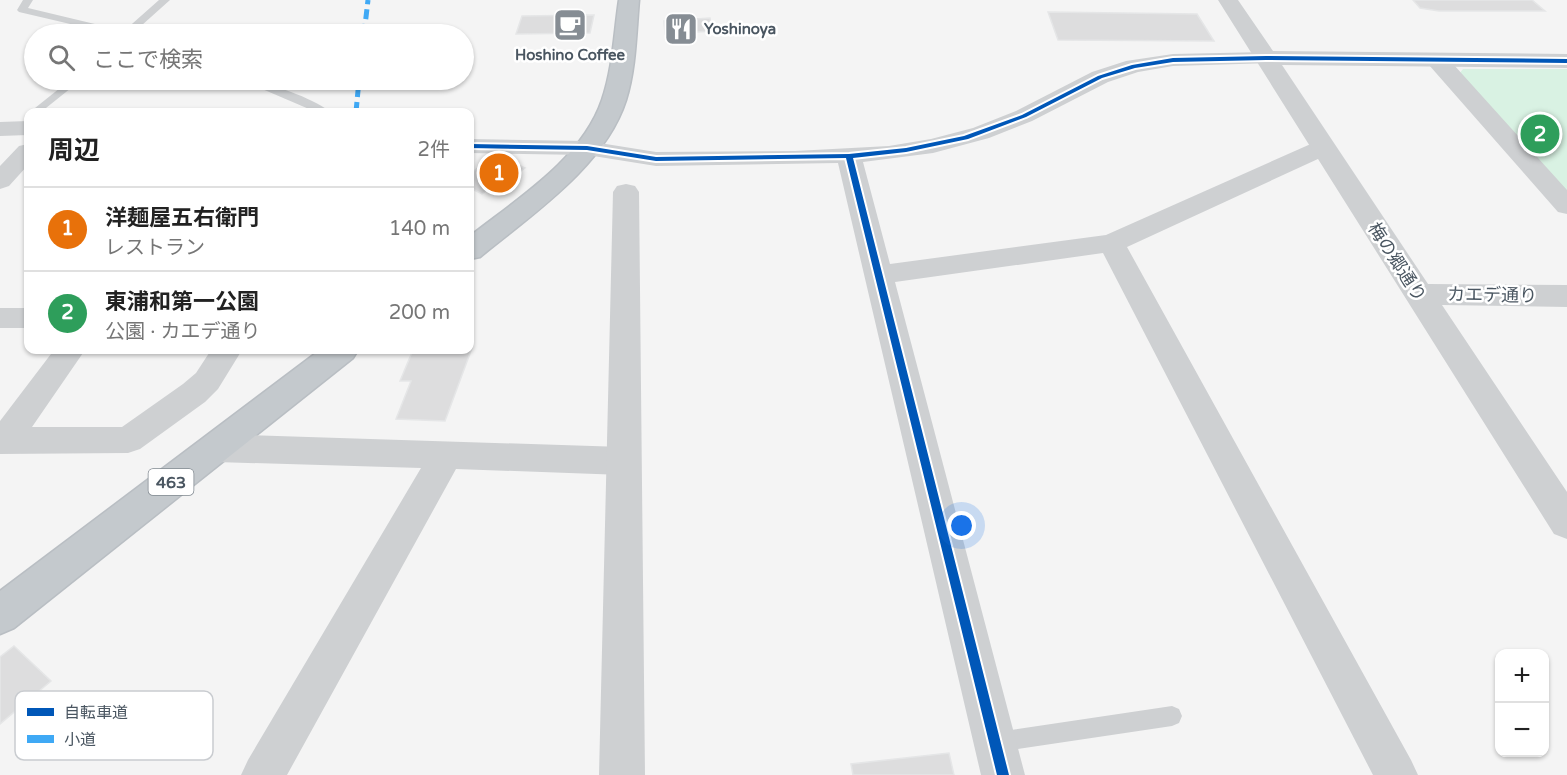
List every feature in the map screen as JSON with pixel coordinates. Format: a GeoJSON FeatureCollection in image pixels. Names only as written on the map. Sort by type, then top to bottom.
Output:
{"type":"FeatureCollection","features":[{"type":"Feature","properties":{"kind":"highway"},"geometry":{"type":"LineString","coordinates":[[474,247],[542,192],[587,148],[609,114],[619,80],[628,0]]}},
{"type":"Feature","properties":{"kind":"highway","name":"463"},"geometry":{"type":"LineString","coordinates":[[0,615],[337,354]]}},
{"type":"Feature","properties":{"kind":"street","name":"梅の郷通り"},"geometry":{"type":"LineString","coordinates":[[1228,0],[1567,523]]}},
{"type":"Feature","properties":{"kind":"street"},"geometry":{"type":"LineString","coordinates":[[474,146],[587,148],[656,159],[849,156],[906,150],[966,138],[1023,116],[1100,77],[1134,66],[1173,60],[1266,58],[1567,61]]}},
{"type":"Feature","properties":{"kind":"street"},"geometry":{"type":"LineString","coordinates":[[1437,60],[1567,206]]}},
{"type":"Feature","properties":{"kind":"street"},"geometry":{"type":"LineString","coordinates":[[878,275],[1111,243],[1322,148]]}},
{"type":"Feature","properties":{"kind":"street"},"geometry":{"type":"LineString","coordinates":[[0,181],[24,155]]}},
{"type":"Feature","properties":{"kind":"street"},"geometry":{"type":"LineString","coordinates":[[849,156],[1003,775]]}},
{"type":"Feature","properties":{"kind":"street"},"geometry":{"type":"LineString","coordinates":[[622,775],[626,192]]}},
{"type":"Feature","properties":{"kind":"street"},"geometry":{"type":"LineString","coordinates":[[1111,243],[1396,775]]}},
{"type":"Feature","properties":{"kind":"street","name":"カエデ通り"},"geometry":{"type":"LineString","coordinates":[[1418,294],[1567,296]]}},
{"type":"Feature","properties":{"kind":"street"},"geometry":{"type":"LineString","coordinates":[[0,318],[24,318]]}},
{"type":"Feature","properties":{"kind":"street"},"geometry":{"type":"LineString","coordinates":[[2,441],[67,354]]}},
{"type":"Feature","properties":{"kind":"street"},"geometry":{"type":"LineString","coordinates":[[2,441],[128,440],[194,393],[207,381],[224,354]]}},
{"type":"Feature","properties":{"kind":"street"},"geometry":{"type":"LineString","coordinates":[[216,448],[623,461]]}},
{"type":"Feature","properties":{"kind":"street"},"geometry":{"type":"LineString","coordinates":[[263,775],[447,455]]}},
{"type":"Feature","properties":{"kind":"lane"},"geometry":{"type":"LineString","coordinates":[[28,0],[22,9],[84,24]]}},
{"type":"Feature","properties":{"kind":"lane"},"geometry":{"type":"LineString","coordinates":[[137,24],[165,0]]}},
{"type":"Feature","properties":{"kind":"lane"},"geometry":{"type":"LineString","coordinates":[[39,108],[63,90]]}},
{"type":"Feature","properties":{"kind":"lane"},"geometry":{"type":"LineString","coordinates":[[274,90],[315,108]]}},
{"type":"Feature","properties":{"kind":"lane"},"geometry":{"type":"LineString","coordinates":[[994,742],[1172,716]]}},
{"type":"Feature","properties":{"kind":"green space"},"geometry":{"type":"Polygon","coordinates":[[[1463,69],[1567,69],[1567,193],[1459,74],[1463,69]]]}},
{"type":"Feature","properties":{"kind":"building"},"geometry":{"type":"Polygon","coordinates":[[[1413,0],[1532,0],[1545,11],[1439,11],[1420,8],[1413,0]]]}},
{"type":"Feature","properties":{"kind":"building"},"geometry":{"type":"Polygon","coordinates":[[[1048,12],[1197,14],[1214,41],[1058,40],[1048,12]]]}},
{"type":"Feature","properties":{"kind":"building"},"geometry":{"type":"Polygon","coordinates":[[[594,15],[590,33],[516,34],[522,16],[594,15]]]}},
{"type":"Feature","properties":{"kind":"building"},"geometry":{"type":"Polygon","coordinates":[[[710,18],[712,31],[665,34],[664,21],[710,18]]]}},
{"type":"Feature","properties":{"kind":"building"},"geometry":{"type":"Polygon","coordinates":[[[500,157],[525,168],[497,188],[493,186],[482,194],[474,190],[474,171],[487,161],[491,163],[500,157]]]}},
{"type":"Feature","properties":{"kind":"building"},"geometry":{"type":"Polygon","coordinates":[[[411,354],[470,354],[445,421],[396,419],[411,381],[400,381],[411,354]]]}},
{"type":"Feature","properties":{"kind":"building"},"geometry":{"type":"Polygon","coordinates":[[[14,646],[51,681],[39,691],[15,691],[15,711],[0,724],[0,657],[14,646]]]}},
{"type":"Feature","properties":{"kind":"building"},"geometry":{"type":"Polygon","coordinates":[[[949,753],[954,775],[853,775],[851,764],[949,753]]]}},
{"type":"Feature","properties":{"kind":"marked path"},"geometry":{"type":"LineString","coordinates":[[365,24],[368,0]]}},
{"type":"Feature","properties":{"kind":"marked path"},"geometry":{"type":"LineString","coordinates":[[356,108],[358,90]]}},
{"type":"Feature","properties":{"kind":"cycle path"},"geometry":{"type":"LineString","coordinates":[[474,146],[587,148],[656,159],[849,156],[906,150],[966,138],[1024,116],[1100,77],[1134,66],[1173,60],[1266,58],[1567,61]]}},
{"type":"Feature","properties":{"kind":"cycle path"},"geometry":{"type":"LineString","coordinates":[[849,156],[1003,775]]}},
{"type":"Feature","properties":{"kind":"place","name":"Hoshino Coffee"},"geometry":{"type":"Point","coordinates":[570,25]}},
{"type":"Feature","properties":{"kind":"place","name":"Yoshinoya"},"geometry":{"type":"Point","coordinates":[681,29]}},
{"type":"Feature","properties":{"kind":"place","name":"東浦和第一公園"},"geometry":{"type":"Point","coordinates":[1540,134]}},
{"type":"Feature","properties":{"kind":"place","name":"洋麺屋五右衛門"},"geometry":{"type":"Point","coordinates":[499,173]}}]}
